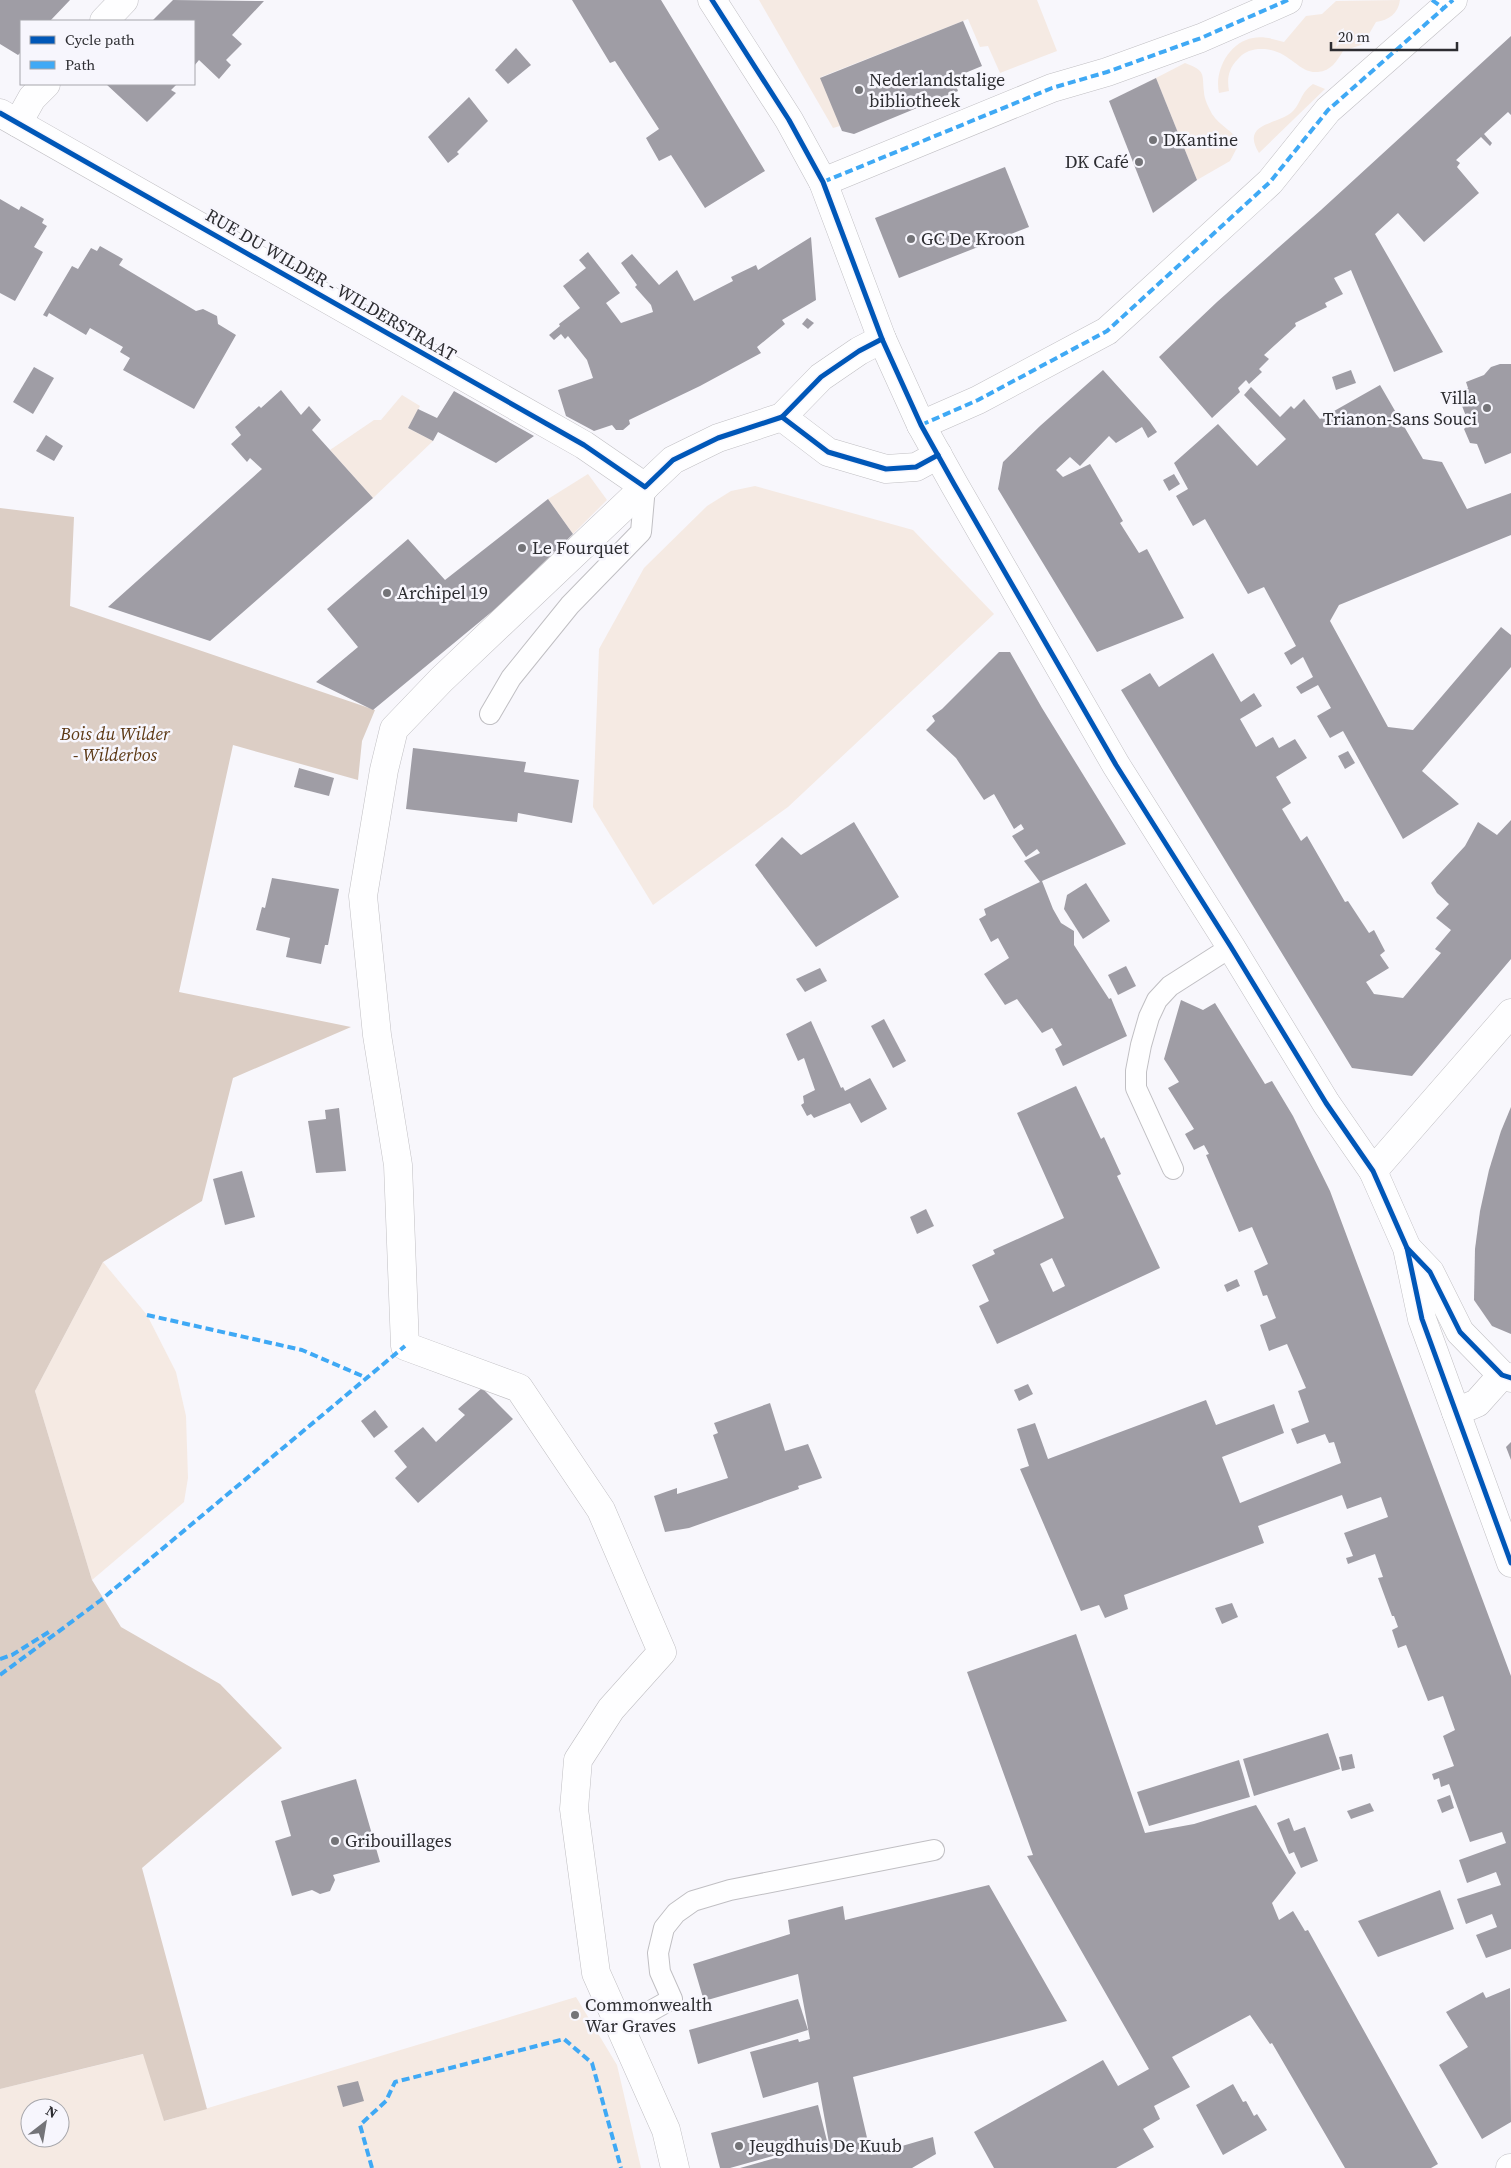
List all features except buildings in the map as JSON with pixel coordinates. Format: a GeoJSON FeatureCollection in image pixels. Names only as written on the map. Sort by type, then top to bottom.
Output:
{"type":"FeatureCollection","features":[{"type":"Feature","properties":{"kind":"street"},"geometry":{"type":"LineString","coordinates":[[105,20],[124,0]]}},
{"type":"Feature","properties":{"kind":"street"},"geometry":{"type":"LineString","coordinates":[[712,0],[789,120],[823,182],[882,339],[938,455],[1116,765],[1231,947],[1326,1103],[1373,1171],[1407,1248],[1422,1319],[1511,1563]]}},
{"type":"Feature","properties":{"kind":"street"},"geometry":{"type":"LineString","coordinates":[[823,182],[1052,88],[1108,72],[1201,38],[1288,0]]}},
{"type":"Feature","properties":{"kind":"street"},"geometry":{"type":"LineString","coordinates":[[922,425],[978,400],[1107,331],[1270,182],[1328,110],[1443,3]]}},
{"type":"Feature","properties":{"kind":"street"},"geometry":{"type":"LineString","coordinates":[[9,118],[45,85]]}},
{"type":"Feature","properties":{"kind":"street","name":"RUE DU WILDER - WILDERSTRAAT"},"geometry":{"type":"LineString","coordinates":[[9,118],[584,445],[645,487]]}},
{"type":"Feature","properties":{"kind":"street"},"geometry":{"type":"LineString","coordinates":[[675,2168],[666,2130],[596,1973],[574,1809],[578,1760],[611,1709],[662,1652],[601,1510],[519,1388],[405,1346],[398,1165],[378,1035],[363,896],[384,770],[394,729],[442,680],[673,460],[718,438],[782,417],[821,377],[859,351],[882,339]]}},
{"type":"Feature","properties":{"kind":"street"},"geometry":{"type":"LineString","coordinates":[[782,417],[828,452],[886,469],[916,467],[938,455]]}},
{"type":"Feature","properties":{"kind":"street"},"geometry":{"type":"LineString","coordinates":[[1373,1171],[1511,1013]]}},
{"type":"Feature","properties":{"kind":"street"},"geometry":{"type":"LineString","coordinates":[[1407,1248],[1430,1272],[1460,1332],[1507,1376],[1477,1403],[1456,1412]]}},
{"type":"Feature","properties":{"kind":"lane"},"geometry":{"type":"LineString","coordinates":[[490,714],[511,678],[570,605],[641,532],[645,487]]}},
{"type":"Feature","properties":{"kind":"lane"},"geometry":{"type":"LineString","coordinates":[[1173,1169],[1136,1088],[1136,1071],[1141,1045],[1149,1017],[1157,1000],[1170,986],[1231,947]]}},
{"type":"Feature","properties":{"kind":"lane"},"geometry":{"type":"LineString","coordinates":[[622,2028],[672,1999],[660,1972],[658,1953],[664,1928],[676,1913],[693,1901],[730,1890],[934,1850]]}},
{"type":"Feature","properties":{"kind":"shaded area"},"geometry":{"type":"Polygon","coordinates":[[[759,0],[1037,0],[1057,51],[1000,73],[988,46],[980,47],[968,19],[821,77],[840,126],[833,128],[759,0]]]}},
{"type":"Feature","properties":{"kind":"shaded area"},"geometry":{"type":"Polygon","coordinates":[[[1400,0],[1395,13],[1385,20],[1376,22],[1369,34],[1368,40],[1361,45],[1343,51],[1336,62],[1327,70],[1311,72],[1278,52],[1269,49],[1255,49],[1244,53],[1235,63],[1229,74],[1229,91],[1219,93],[1218,84],[1221,67],[1230,51],[1244,41],[1261,37],[1284,42],[1306,16],[1322,14],[1336,1],[1400,0]]]}},
{"type":"Feature","properties":{"kind":"shaded area"},"geometry":{"type":"Polygon","coordinates":[[[1185,63],[1197,68],[1202,73],[1205,98],[1212,114],[1240,142],[1230,161],[1197,180],[1156,78],[1185,63]]]}},
{"type":"Feature","properties":{"kind":"shaded area"},"geometry":{"type":"Polygon","coordinates":[[[1313,84],[1325,89],[1259,153],[1254,143],[1254,135],[1257,130],[1292,112],[1313,84]]]}},
{"type":"Feature","properties":{"kind":"shaded area"},"geometry":{"type":"Polygon","coordinates":[[[402,395],[420,406],[408,428],[433,441],[373,498],[330,450],[374,420],[381,420],[402,395]]]}},
{"type":"Feature","properties":{"kind":"shaded area"},"geometry":{"type":"Polygon","coordinates":[[[588,474],[607,500],[573,534],[548,499],[588,474]]]}},
{"type":"Feature","properties":{"kind":"shaded area"},"geometry":{"type":"Polygon","coordinates":[[[755,486],[913,530],[994,614],[788,807],[653,905],[593,807],[599,649],[644,568],[707,506],[731,491],[755,486]]]}},
{"type":"Feature","properties":{"kind":"shaded area"},"geometry":{"type":"Polygon","coordinates":[[[103,1262],[147,1315],[176,1372],[186,1416],[188,1478],[184,1502],[92,1580],[35,1391],[103,1262]]]}},
{"type":"Feature","properties":{"kind":"shaded area"},"geometry":{"type":"Polygon","coordinates":[[[576,1997],[617,2065],[641,2168],[0,2168],[0,2089],[144,2054],[165,2121],[576,1997]]]}},
{"type":"Feature","properties":{"kind":"green space","name":"Bois du Wilder - Wilderbos"},"geometry":{"type":"Polygon","coordinates":[[[0,508],[74,517],[70,606],[375,710],[362,741],[358,780],[233,745],[179,992],[351,1027],[233,1078],[202,1201],[103,1262],[35,1391],[92,1580],[121,1627],[220,1684],[282,1748],[142,1868],[207,2109],[164,2121],[143,2054],[0,2089],[0,508]]]}},
{"type":"Feature","properties":{"kind":"marked path"},"geometry":{"type":"LineString","coordinates":[[823,182],[1052,88],[1107,72],[1201,38],[1288,0]]}},
{"type":"Feature","properties":{"kind":"marked path"},"geometry":{"type":"LineString","coordinates":[[1432,0],[1443,8]]}},
{"type":"Feature","properties":{"kind":"marked path"},"geometry":{"type":"LineString","coordinates":[[921,425],[978,400],[1107,331],[1270,182],[1328,110],[1453,0]]}},
{"type":"Feature","properties":{"kind":"marked path"},"geometry":{"type":"LineString","coordinates":[[147,1315],[302,1350],[367,1378]]}},
{"type":"Feature","properties":{"kind":"marked path"},"geometry":{"type":"LineString","coordinates":[[0,1675],[101,1600],[405,1346]]}},
{"type":"Feature","properties":{"kind":"marked path"},"geometry":{"type":"LineString","coordinates":[[0,1659],[12,1655],[52,1630]]}},
{"type":"Feature","properties":{"kind":"marked path"},"geometry":{"type":"LineString","coordinates":[[372,2168],[360,2125],[386,2101],[395,2082],[564,2039],[592,2063],[621,2168]]}},
{"type":"Feature","properties":{"kind":"cycle path"},"geometry":{"type":"LineString","coordinates":[[712,0],[789,120],[823,182],[882,339],[921,425],[954,484],[1116,765],[1231,947],[1326,1103],[1373,1171],[1407,1248],[1422,1319],[1511,1563]]}},
{"type":"Feature","properties":{"kind":"cycle path"},"geometry":{"type":"LineString","coordinates":[[0,113],[584,445],[645,487],[673,460],[718,438],[782,417],[821,377],[859,351],[882,339]]}},
{"type":"Feature","properties":{"kind":"cycle path"},"geometry":{"type":"LineString","coordinates":[[782,417],[828,452],[886,469],[916,467],[938,455]]}},
{"type":"Feature","properties":{"kind":"cycle path"},"geometry":{"type":"LineString","coordinates":[[1407,1248],[1430,1272],[1460,1332],[1502,1375],[1511,1378]]}},
{"type":"Feature","properties":{"kind":"place","name":"Nederlandstalige bibliotheek"},"geometry":{"type":"Point","coordinates":[859,90]}},
{"type":"Feature","properties":{"kind":"place","name":"DKantine"},"geometry":{"type":"Point","coordinates":[1153,140]}},
{"type":"Feature","properties":{"kind":"place","name":"DK Café"},"geometry":{"type":"Point","coordinates":[1139,162]}},
{"type":"Feature","properties":{"kind":"place","name":"GC De Kroon"},"geometry":{"type":"Point","coordinates":[911,239]}},
{"type":"Feature","properties":{"kind":"place","name":"Villa Trianon-Sans Souci"},"geometry":{"type":"Point","coordinates":[1487,408]}},
{"type":"Feature","properties":{"kind":"place","name":"Le Fourquet"},"geometry":{"type":"Point","coordinates":[522,548]}},
{"type":"Feature","properties":{"kind":"place","name":"Archipel 19"},"geometry":{"type":"Point","coordinates":[387,593]}},
{"type":"Feature","properties":{"kind":"place","name":"Gribouillages"},"geometry":{"type":"Point","coordinates":[335,1841]}},
{"type":"Feature","properties":{"kind":"place","name":"Commonwealth War Graves"},"geometry":{"type":"Point","coordinates":[575,2015]}},
{"type":"Feature","properties":{"kind":"place","name":"Jeugdhuis De Kuub"},"geometry":{"type":"Point","coordinates":[739,2146]}}]}
